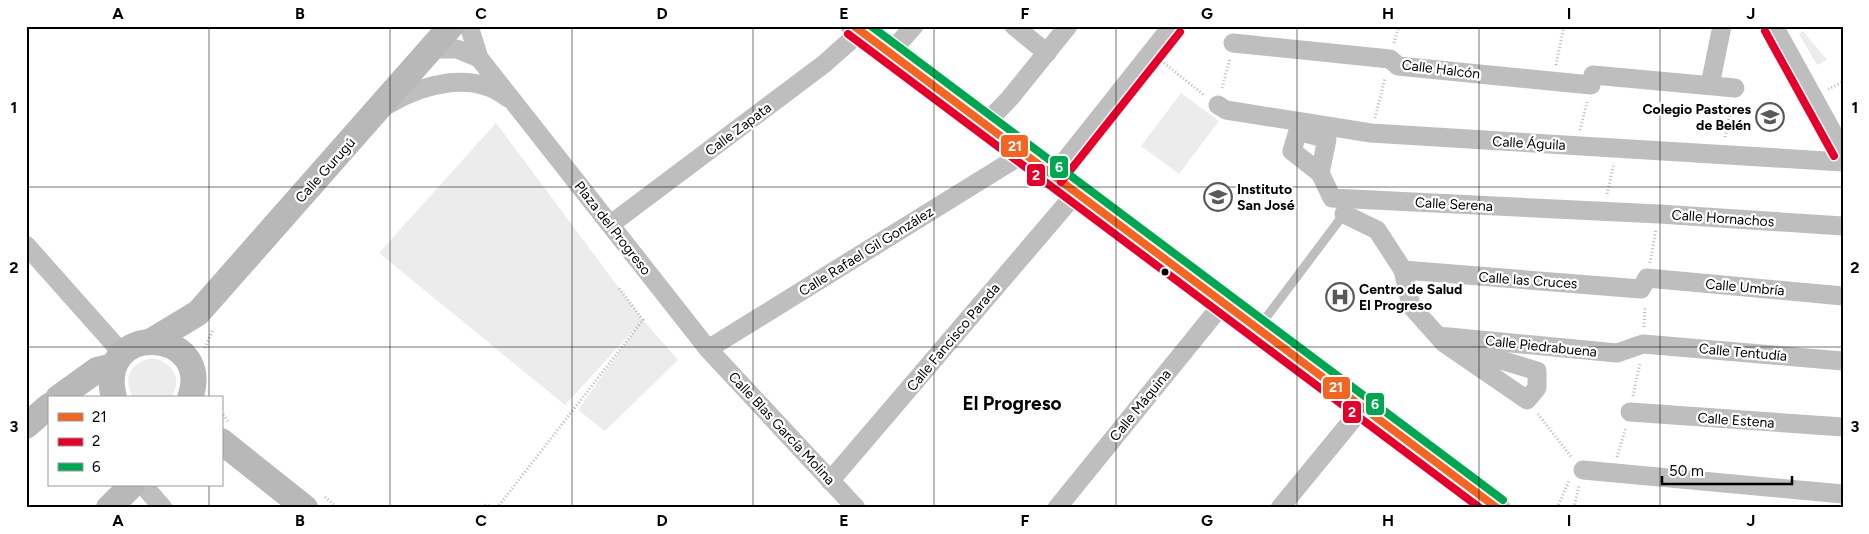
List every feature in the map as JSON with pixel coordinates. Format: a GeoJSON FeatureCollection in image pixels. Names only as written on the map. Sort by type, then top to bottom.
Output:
{"type":"FeatureCollection","features":[{"type":"Feature","properties":{"kind":"main road","name":"Calle Gurugú"},"geometry":{"type":"LineString","coordinates":[[64,396],[97,370],[118,360],[141,343],[150,342],[198,313],[379,110],[451,26]]}},
{"type":"Feature","properties":{"kind":"main road"},"geometry":{"type":"LineString","coordinates":[[856,27],[1497,508]]}},
{"type":"Feature","properties":{"kind":"main road","name":"Calle Gurugú"},"geometry":{"type":"LineString","coordinates":[[192,396],[192,376],[189,365],[192,335],[198,313]]}},
{"type":"Feature","properties":{"kind":"main road"},"geometry":{"type":"LineString","coordinates":[[150,342],[170,344],[182,354],[189,365]]}},
{"type":"Feature","properties":{"kind":"main road"},"geometry":{"type":"LineString","coordinates":[[113,396],[111,388],[118,360]]}},
{"type":"Feature","properties":{"kind":"main road","name":"Calle Gurugú"},"geometry":{"type":"LineString","coordinates":[[26,426],[48,408]]}},
{"type":"Feature","properties":{"kind":"main road"},"geometry":{"type":"LineString","coordinates":[[222,442],[305,508]]}},
{"type":"Feature","properties":{"kind":"main road"},"geometry":{"type":"LineString","coordinates":[[110,508],[131,486]]}},
{"type":"Feature","properties":{"kind":"street","name":"Plaza del Progreso"},"geometry":{"type":"LineString","coordinates":[[469,26],[479,58],[708,349]]}},
{"type":"Feature","properties":{"kind":"street"},"geometry":{"type":"LineString","coordinates":[[890,53],[914,26]]}},
{"type":"Feature","properties":{"kind":"street"},"geometry":{"type":"LineString","coordinates":[[1014,26],[1047,53]]}},
{"type":"Feature","properties":{"kind":"street"},"geometry":{"type":"LineString","coordinates":[[986,123],[1010,98],[1068,26]]}},
{"type":"Feature","properties":{"kind":"street"},"geometry":{"type":"LineString","coordinates":[[1053,176],[1172,26]]}},
{"type":"Feature","properties":{"kind":"street"},"geometry":{"type":"LineString","coordinates":[[1710,86],[1722,26]]}},
{"type":"Feature","properties":{"kind":"street"},"geometry":{"type":"LineString","coordinates":[[1774,26],[1843,151]]}},
{"type":"Feature","properties":{"kind":"street","name":"Calle Zapata"},"geometry":{"type":"LineString","coordinates":[[610,224],[824,64],[850,41],[856,27]]}},
{"type":"Feature","properties":{"kind":"street","name":"Calle Halcón"},"geometry":{"type":"LineString","coordinates":[[1233,43],[1390,59],[1398,66],[1553,81],[1592,80],[1735,88]]}},
{"type":"Feature","properties":{"kind":"street"},"geometry":{"type":"LineString","coordinates":[[432,48],[458,49],[479,58]]}},
{"type":"Feature","properties":{"kind":"street","name":"Plaza del Progreso"},"geometry":{"type":"LineString","coordinates":[[379,110],[410,92],[446,83],[466,83],[484,87],[502,94],[518,107]]}},
{"type":"Feature","properties":{"kind":"street","name":"Calle Águila"},"geometry":{"type":"LineString","coordinates":[[1218,105],[1226,110],[1371,133],[1843,162]]}},
{"type":"Feature","properties":{"kind":"street","name":"Calle Rafael Gil González"},"geometry":{"type":"LineString","coordinates":[[708,349],[1023,154]]}},
{"type":"Feature","properties":{"kind":"street"},"geometry":{"type":"LineString","coordinates":[[1320,173],[1332,198]]}},
{"type":"Feature","properties":{"kind":"street","name":"Calle Fancisco Parada"},"geometry":{"type":"LineString","coordinates":[[830,481],[1076,193]]}},
{"type":"Feature","properties":{"kind":"street","name":"Calle Serena"},"geometry":{"type":"LineString","coordinates":[[1332,198],[1603,211]]}},
{"type":"Feature","properties":{"kind":"street","name":"Calle Hornachos"},"geometry":{"type":"LineString","coordinates":[[1603,211],[1843,226]]}},
{"type":"Feature","properties":{"kind":"street"},"geometry":{"type":"LineString","coordinates":[[1344,214],[1377,230],[1403,270],[1412,306],[1441,339],[1527,400]]}},
{"type":"Feature","properties":{"kind":"street"},"geometry":{"type":"LineString","coordinates":[[26,245],[118,360]]}},
{"type":"Feature","properties":{"kind":"street","name":"Calle las Cruces"},"geometry":{"type":"LineString","coordinates":[[1403,270],[1641,288],[1647,278]]}},
{"type":"Feature","properties":{"kind":"street","name":"Calle Umbría"},"geometry":{"type":"LineString","coordinates":[[1647,278],[1843,296]]}},
{"type":"Feature","properties":{"kind":"street","name":"Calle Máquina"},"geometry":{"type":"LineString","coordinates":[[1057,508],[1224,302]]}},
{"type":"Feature","properties":{"kind":"street","name":"Calle Piedrabuena"},"geometry":{"type":"LineString","coordinates":[[1441,339],[1617,354],[1644,344]]}},
{"type":"Feature","properties":{"kind":"street","name":"Calle Piedrabuena"},"geometry":{"type":"LineString","coordinates":[[1441,339],[1537,370],[1537,388],[1527,400]]}},
{"type":"Feature","properties":{"kind":"street","name":"Calle Tentudía"},"geometry":{"type":"LineString","coordinates":[[1644,344],[1843,361]]}},
{"type":"Feature","properties":{"kind":"street","name":"Calle Blas García Molina"},"geometry":{"type":"LineString","coordinates":[[708,349],[856,508]]}},
{"type":"Feature","properties":{"kind":"street"},"geometry":{"type":"LineString","coordinates":[[1280,508],[1363,407]]}},
{"type":"Feature","properties":{"kind":"street","name":"Calle Estena"},"geometry":{"type":"LineString","coordinates":[[1630,412],[1843,427]]}},
{"type":"Feature","properties":{"kind":"street"},"geometry":{"type":"LineString","coordinates":[[1578,469],[1843,494]]}},
{"type":"Feature","properties":{"kind":"street"},"geometry":{"type":"LineString","coordinates":[[144,486],[163,508]]}},
{"type":"Feature","properties":{"kind":"street"},"geometry":{"type":"LineString","coordinates":[[1841,508],[1843,500]]}},
{"type":"Feature","properties":{"kind":"lane"},"geometry":{"type":"LineString","coordinates":[[1258,328],[1344,214],[1332,198]]}},
{"type":"Feature","properties":{"kind":"path"},"geometry":{"type":"LineString","coordinates":[[1553,81],[1564,26]]}},
{"type":"Feature","properties":{"kind":"path"},"geometry":{"type":"LineString","coordinates":[[1150,53],[1218,105],[1233,43]]}},
{"type":"Feature","properties":{"kind":"path"},"geometry":{"type":"LineString","coordinates":[[1576,146],[1592,80]]}},
{"type":"Feature","properties":{"kind":"path"},"geometry":{"type":"LineString","coordinates":[[1721,154],[1735,88]]}},
{"type":"Feature","properties":{"kind":"path"},"geometry":{"type":"LineString","coordinates":[[1603,211],[1617,148]]}},
{"type":"Feature","properties":{"kind":"path"},"geometry":{"type":"LineString","coordinates":[[497,508],[643,320],[619,288]]}},
{"type":"Feature","properties":{"kind":"path"},"geometry":{"type":"LineString","coordinates":[[1527,400],[1578,469],[1557,508]]}},
{"type":"Feature","properties":{"kind":"path"},"geometry":{"type":"LineString","coordinates":[[483,508],[486,504],[491,508]]}},
{"type":"Feature","properties":{"kind":"shaded area"},"geometry":{"type":"Polygon","coordinates":[[[1803,31],[1827,60],[1817,65],[1799,34],[1803,31]]]}},
{"type":"Feature","properties":{"kind":"shaded area"},"geometry":{"type":"Polygon","coordinates":[[[1181,93],[1219,121],[1179,174],[1141,146],[1181,93]]]}},
{"type":"Feature","properties":{"kind":"shaded area"},"geometry":{"type":"Polygon","coordinates":[[[496,123],[643,320],[678,360],[605,431],[578,410],[639,324],[565,405],[379,253],[496,123]]]}},
{"type":"Feature","properties":{"kind":"shaded area"},"geometry":{"type":"Polygon","coordinates":[[[152,358],[159,360],[174,372],[176,385],[171,396],[133,396],[128,384],[130,372],[138,363],[152,358]]]}},
{"type":"Feature","properties":{"kind":"transit line","name":"21"},"geometry":{"type":"LineString","coordinates":[[854,26],[1497,508]]}},
{"type":"Feature","properties":{"kind":"transit line","name":"6"},"geometry":{"type":"LineString","coordinates":[[871,26],[1503,500]]}},
{"type":"Feature","properties":{"kind":"transit line","name":"2"},"geometry":{"type":"LineString","coordinates":[[1765,31],[1834,156]]}},
{"type":"Feature","properties":{"kind":"transit line","name":"2"},"geometry":{"type":"LineString","coordinates":[[1061,182],[1180,32]]}},
{"type":"Feature","properties":{"kind":"transit line","name":"2"},"geometry":{"type":"LineString","coordinates":[[848,34],[1480,508]]}},
{"type":"Feature","properties":{"kind":"place","name":"Colegio Pastores de Belén"},"geometry":{"type":"Point","coordinates":[1770,117]}},
{"type":"Feature","properties":{"kind":"place","name":"Instituto San José"},"geometry":{"type":"Point","coordinates":[1218,197]}},
{"type":"Feature","properties":{"kind":"place","name":"Centro de Salud El Progreso"},"geometry":{"type":"Point","coordinates":[1340,297]}},
{"type":"Feature","properties":{"kind":"district","name":"El Progreso"},"geometry":{"type":"Point","coordinates":[1012,403]}}]}
